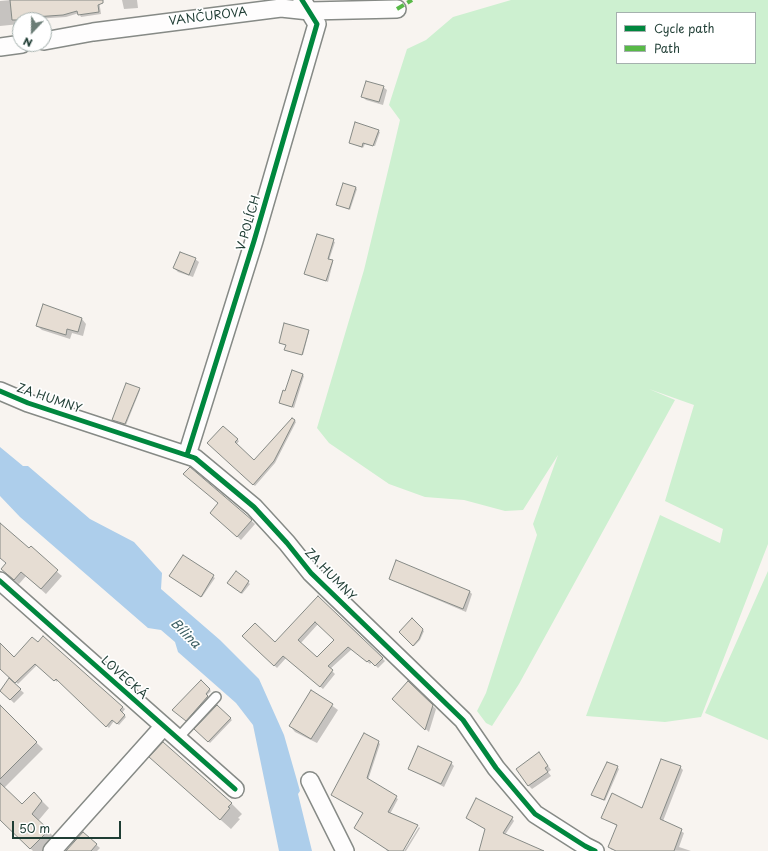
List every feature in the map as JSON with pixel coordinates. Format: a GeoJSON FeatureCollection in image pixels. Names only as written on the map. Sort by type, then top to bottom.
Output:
{"type":"FeatureCollection","features":[{"type":"Feature","properties":{"kind":"street","name":"VANČUROVA"},"geometry":{"type":"LineString","coordinates":[[52,40],[92,32],[281,8],[305,6],[397,9]]}},
{"type":"Feature","properties":{"kind":"street","name":"V POLÍCH"},"geometry":{"type":"LineString","coordinates":[[187,455],[254,241],[317,24],[305,6]]}},
{"type":"Feature","properties":{"kind":"street"},"geometry":{"type":"LineString","coordinates":[[0,47],[12,45]]}},
{"type":"Feature","properties":{"kind":"street","name":"ZA HUMNY"},"geometry":{"type":"LineString","coordinates":[[0,390],[28,403],[195,458],[254,507],[312,573],[463,720],[496,768],[535,814],[595,851]]}},
{"type":"Feature","properties":{"kind":"street","name":"LOVECKÁ"},"geometry":{"type":"LineString","coordinates":[[2,588],[236,789]]}},
{"type":"Feature","properties":{"kind":"street"},"geometry":{"type":"LineString","coordinates":[[52,851],[163,727]]}},
{"type":"Feature","properties":{"kind":"street"},"geometry":{"type":"LineString","coordinates":[[310,781],[345,851]]}},
{"type":"Feature","properties":{"kind":"lane"},"geometry":{"type":"LineString","coordinates":[[177,739],[216,697]]}},
{"type":"Feature","properties":{"kind":"green space"},"geometry":{"type":"Polygon","coordinates":[[[511,0],[768,0],[768,544],[701,717],[665,722],[586,716],[660,515],[720,543],[723,529],[665,501],[694,405],[649,389],[675,400],[519,684],[492,726],[486,723],[477,711],[486,693],[537,535],[533,524],[558,455],[523,510],[505,511],[464,500],[425,497],[389,484],[329,443],[317,428],[364,270],[400,120],[389,105],[407,49],[426,40],[453,17],[511,0]]]}},
{"type":"Feature","properties":{"kind":"green space"},"geometry":{"type":"Polygon","coordinates":[[[768,571],[768,740],[705,713],[768,571]]]}},
{"type":"Feature","properties":{"kind":"water","name":"Bílina"},"geometry":{"type":"Polygon","coordinates":[[[0,447],[23,466],[28,466],[90,519],[134,542],[162,573],[161,589],[220,640],[259,679],[284,735],[300,791],[298,794],[312,851],[279,851],[253,725],[236,703],[178,652],[175,642],[161,630],[148,628],[20,517],[0,496],[0,447]]]}},
{"type":"Feature","properties":{"kind":"building"},"geometry":{"type":"Polygon","coordinates":[[[10,0],[103,0],[103,3],[98,5],[99,12],[78,15],[77,11],[63,15],[52,16],[52,12],[12,12],[12,20],[10,0]]]}},
{"type":"Feature","properties":{"kind":"building"},"geometry":{"type":"Polygon","coordinates":[[[366,81],[384,86],[379,102],[361,97],[366,81]]]}},
{"type":"Feature","properties":{"kind":"building"},"geometry":{"type":"Polygon","coordinates":[[[355,122],[379,130],[373,146],[363,143],[362,147],[349,143],[355,122]]]}},
{"type":"Feature","properties":{"kind":"building"},"geometry":{"type":"Polygon","coordinates":[[[343,183],[356,187],[349,209],[336,205],[343,183]]]}},
{"type":"Feature","properties":{"kind":"building"},"geometry":{"type":"Polygon","coordinates":[[[317,234],[334,239],[328,259],[333,260],[326,281],[304,274],[317,234]]]}},
{"type":"Feature","properties":{"kind":"building"},"geometry":{"type":"Polygon","coordinates":[[[180,252],[196,258],[189,275],[173,268],[180,252]]]}},
{"type":"Feature","properties":{"kind":"building"},"geometry":{"type":"Polygon","coordinates":[[[43,304],[82,318],[78,332],[67,329],[66,335],[36,326],[43,304]]]}},
{"type":"Feature","properties":{"kind":"building"},"geometry":{"type":"Polygon","coordinates":[[[284,323],[309,330],[302,355],[284,350],[286,345],[279,343],[284,323]]]}},
{"type":"Feature","properties":{"kind":"building"},"geometry":{"type":"Polygon","coordinates":[[[292,370],[303,374],[292,407],[279,403],[292,370]]]}},
{"type":"Feature","properties":{"kind":"building"},"geometry":{"type":"Polygon","coordinates":[[[126,383],[140,388],[125,424],[112,420],[126,383]]]}},
{"type":"Feature","properties":{"kind":"building"},"geometry":{"type":"Polygon","coordinates":[[[292,418],[295,420],[274,461],[253,485],[207,443],[223,426],[238,439],[235,442],[254,460],[292,418]]]}},
{"type":"Feature","properties":{"kind":"building"},"geometry":{"type":"Polygon","coordinates":[[[190,467],[252,520],[237,537],[210,513],[218,503],[183,474],[190,467]]]}},
{"type":"Feature","properties":{"kind":"building"},"geometry":{"type":"Polygon","coordinates":[[[0,523],[29,548],[31,546],[58,570],[41,589],[21,572],[14,580],[1,569],[6,563],[0,558],[0,523]]]}},
{"type":"Feature","properties":{"kind":"building"},"geometry":{"type":"Polygon","coordinates":[[[183,555],[214,575],[201,597],[169,576],[183,555]]]}},
{"type":"Feature","properties":{"kind":"building"},"geometry":{"type":"Polygon","coordinates":[[[396,560],[470,591],[463,609],[389,579],[396,560]]]}},
{"type":"Feature","properties":{"kind":"building"},"geometry":{"type":"Polygon","coordinates":[[[236,571],[249,581],[241,593],[227,583],[236,571]]]}},
{"type":"Feature","properties":{"kind":"building"},"geometry":{"type":"Polygon","coordinates":[[[318,596],[383,658],[375,666],[369,660],[367,662],[348,647],[328,666],[333,670],[320,687],[283,656],[274,666],[242,636],[255,623],[275,642],[318,596]],[[315,622],[298,640],[317,657],[334,640],[315,622]]]}},
{"type":"Feature","properties":{"kind":"building"},"geometry":{"type":"Polygon","coordinates":[[[412,618],[423,629],[419,639],[413,646],[399,632],[412,618]]]}},
{"type":"Feature","properties":{"kind":"building"},"geometry":{"type":"Polygon","coordinates":[[[43,636],[123,707],[120,710],[125,715],[117,724],[112,720],[106,727],[56,679],[54,681],[35,664],[15,683],[0,669],[0,643],[14,657],[32,637],[38,642],[43,636]]]}},
{"type":"Feature","properties":{"kind":"building"},"geometry":{"type":"Polygon","coordinates":[[[9,678],[21,689],[10,700],[0,691],[9,678]]]}},
{"type":"Feature","properties":{"kind":"building"},"geometry":{"type":"Polygon","coordinates":[[[201,680],[210,689],[206,694],[208,696],[186,721],[172,710],[201,680]]]}},
{"type":"Feature","properties":{"kind":"building"},"geometry":{"type":"Polygon","coordinates":[[[408,681],[433,705],[425,730],[392,699],[408,681]]]}},
{"type":"Feature","properties":{"kind":"building"},"geometry":{"type":"Polygon","coordinates":[[[311,690],[333,704],[311,739],[289,726],[311,690]]]}},
{"type":"Feature","properties":{"kind":"building"},"geometry":{"type":"Polygon","coordinates":[[[0,705],[37,742],[0,779],[0,705]]]}},
{"type":"Feature","properties":{"kind":"building"},"geometry":{"type":"Polygon","coordinates":[[[217,705],[231,718],[208,742],[194,729],[217,705]]]}},
{"type":"Feature","properties":{"kind":"building"},"geometry":{"type":"Polygon","coordinates":[[[364,733],[379,741],[367,778],[397,796],[388,812],[418,825],[403,851],[389,851],[354,828],[363,813],[331,795],[364,733]]]}},
{"type":"Feature","properties":{"kind":"building"},"geometry":{"type":"Polygon","coordinates":[[[163,742],[232,803],[228,807],[230,808],[220,820],[149,757],[163,742]]]}},
{"type":"Feature","properties":{"kind":"building"},"geometry":{"type":"Polygon","coordinates":[[[418,746],[452,762],[441,784],[408,769],[418,746]]]}},
{"type":"Feature","properties":{"kind":"building"},"geometry":{"type":"Polygon","coordinates":[[[539,752],[548,766],[545,768],[548,772],[528,786],[516,769],[539,752]]]}},
{"type":"Feature","properties":{"kind":"building"},"geometry":{"type":"Polygon","coordinates":[[[661,759],[681,766],[660,819],[682,829],[674,851],[616,851],[608,847],[617,825],[601,818],[612,793],[642,808],[661,759]]]}},
{"type":"Feature","properties":{"kind":"building"},"geometry":{"type":"Polygon","coordinates":[[[607,762],[618,766],[604,800],[591,795],[607,762]]]}},
{"type":"Feature","properties":{"kind":"building"},"geometry":{"type":"Polygon","coordinates":[[[0,783],[22,804],[34,792],[42,801],[32,814],[49,830],[30,849],[0,820],[0,783]]]}},
{"type":"Feature","properties":{"kind":"building"},"geometry":{"type":"Polygon","coordinates":[[[476,798],[513,817],[503,833],[544,851],[479,851],[485,829],[466,818],[476,798]]]}},
{"type":"Feature","properties":{"kind":"building"},"geometry":{"type":"Polygon","coordinates":[[[83,832],[97,844],[91,851],[66,851],[83,832]]]}},
{"type":"Feature","properties":{"kind":"marked path"},"geometry":{"type":"LineString","coordinates":[[397,9],[412,0]]}},
{"type":"Feature","properties":{"kind":"cycle path"},"geometry":{"type":"LineString","coordinates":[[187,455],[254,241],[317,24],[302,0]]}},
{"type":"Feature","properties":{"kind":"cycle path"},"geometry":{"type":"LineString","coordinates":[[0,391],[28,403],[195,458],[254,507],[287,543],[311,573],[463,720],[496,768],[535,814],[595,851]]}},
{"type":"Feature","properties":{"kind":"cycle path"},"geometry":{"type":"LineString","coordinates":[[0,581],[235,789]]}}]}
